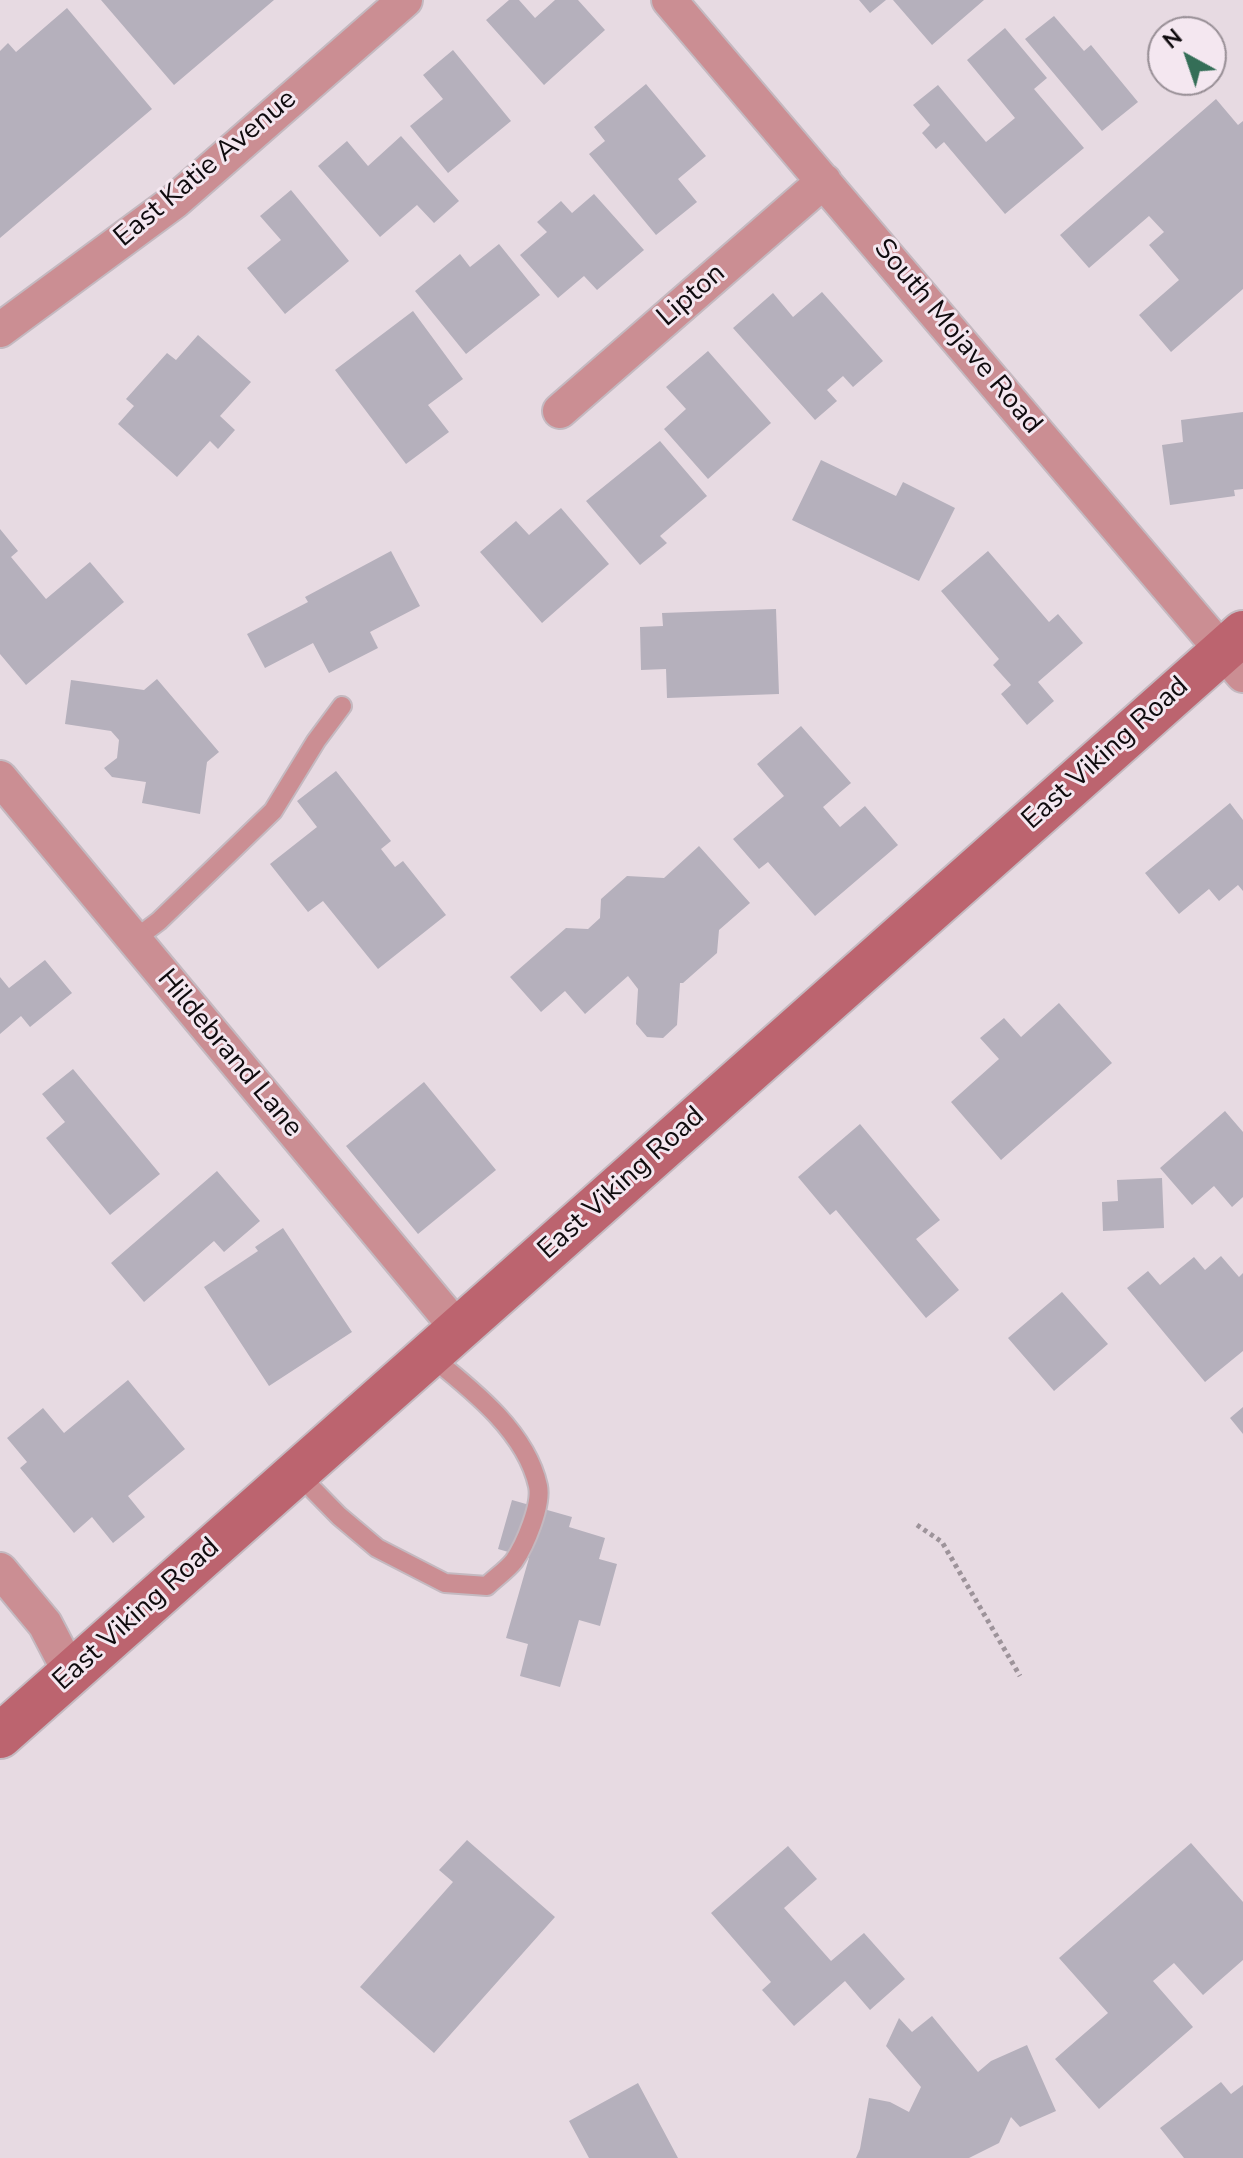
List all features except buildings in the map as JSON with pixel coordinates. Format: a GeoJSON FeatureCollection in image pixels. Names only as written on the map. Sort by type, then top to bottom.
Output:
{"type":"FeatureCollection","features":[{"type":"Feature","properties":{"kind":"street","name":"East Katie Avenue"},"geometry":{"type":"LineString","coordinates":[[0,330],[175,201],[405,0]]}},
{"type":"Feature","properties":{"kind":"street","name":"South Mojave Road"},"geometry":{"type":"LineString","coordinates":[[669,0],[1236,653]]}},
{"type":"Feature","properties":{"kind":"street","name":"Lipton"},"geometry":{"type":"LineString","coordinates":[[560,411],[824,181]]}},
{"type":"Feature","properties":{"kind":"street","name":"East Viking Road"},"geometry":{"type":"LineString","coordinates":[[0,1736],[444,1342],[1236,653]]}},
{"type":"Feature","properties":{"kind":"street","name":"Hildebrand Lane"},"geometry":{"type":"LineString","coordinates":[[0,778],[134,940],[444,1342]]}},
{"type":"Feature","properties":{"kind":"street"},"geometry":{"type":"LineString","coordinates":[[0,1570],[45,1624],[71,1674]]}},
{"type":"Feature","properties":{"kind":"lane"},"geometry":{"type":"LineString","coordinates":[[134,940],[159,921],[273,811],[316,741],[342,706]]}},
{"type":"Feature","properties":{"kind":"lane"},"geometry":{"type":"LineString","coordinates":[[297,1473],[339,1516],[377,1548],[445,1583],[487,1586],[513,1562],[534,1518],[539,1488],[526,1457],[504,1423],[473,1390],[444,1342]]}},
{"type":"Feature","properties":{"kind":"path"},"geometry":{"type":"LineString","coordinates":[[917,1525],[942,1542],[1020,1676]]}}]}
